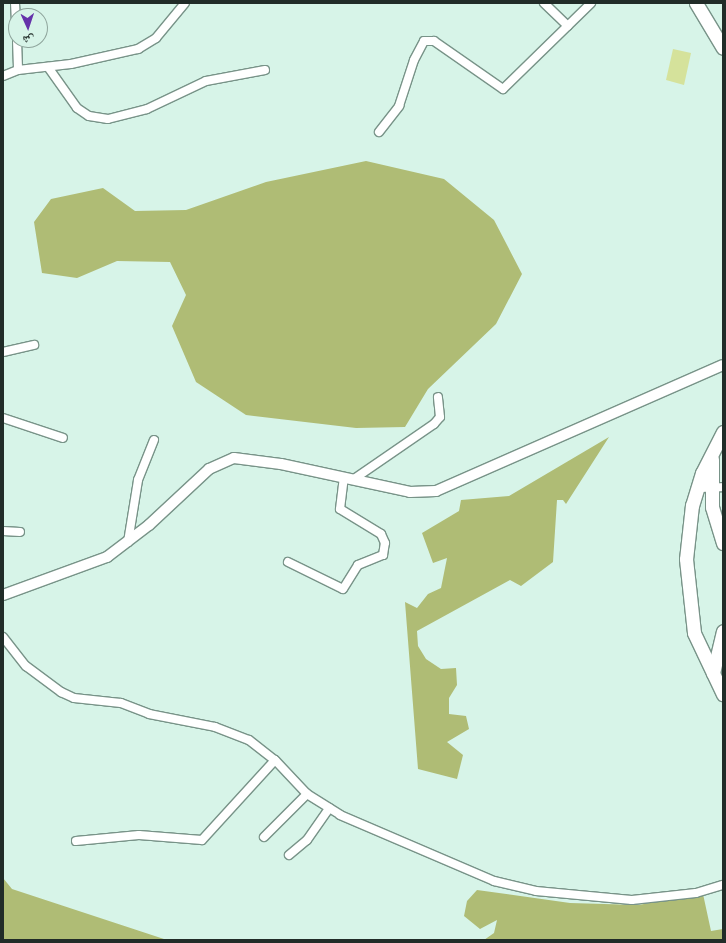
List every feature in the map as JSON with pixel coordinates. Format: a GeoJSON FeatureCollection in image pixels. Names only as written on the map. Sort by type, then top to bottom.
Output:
{"type":"FeatureCollection","features":[{"type":"Feature","properties":{"kind":"main road"},"geometry":{"type":"LineString","coordinates":[[696,3],[723,48]]}},
{"type":"Feature","properties":{"kind":"main road"},"geometry":{"type":"LineString","coordinates":[[723,432],[712,459],[697,488],[692,505],[686,559],[690,613],[703,657],[723,694]]}},
{"type":"Feature","properties":{"kind":"main road"},"geometry":{"type":"LineString","coordinates":[[712,459],[717,489],[712,507],[723,543]]}},
{"type":"Feature","properties":{"kind":"main road"},"geometry":{"type":"LineString","coordinates":[[692,505],[712,507]]}},
{"type":"Feature","properties":{"kind":"main road"},"geometry":{"type":"LineString","coordinates":[[713,673],[723,631]]}},
{"type":"Feature","properties":{"kind":"street"},"geometry":{"type":"LineString","coordinates":[[3,76],[18,70],[48,67],[138,49],[156,38],[185,3]]}},
{"type":"Feature","properties":{"kind":"street"},"geometry":{"type":"LineString","coordinates":[[544,3],[568,26]]}},
{"type":"Feature","properties":{"kind":"street"},"geometry":{"type":"LineString","coordinates":[[379,132],[399,106],[414,60],[424,41],[434,41],[503,89],[591,3]]}},
{"type":"Feature","properties":{"kind":"street"},"geometry":{"type":"LineString","coordinates":[[17,48],[18,70]]}},
{"type":"Feature","properties":{"kind":"street"},"geometry":{"type":"LineString","coordinates":[[48,67],[77,108],[89,116],[108,119],[147,109],[206,81],[265,70]]}},
{"type":"Feature","properties":{"kind":"street"},"geometry":{"type":"LineString","coordinates":[[3,352],[34,345]]}},
{"type":"Feature","properties":{"kind":"street"},"geometry":{"type":"LineString","coordinates":[[3,595],[88,565],[128,542],[209,469],[234,458],[349,478],[410,492],[436,491],[723,365]]}},
{"type":"Feature","properties":{"kind":"street"},"geometry":{"type":"LineString","coordinates":[[288,562],[342,589],[358,565],[383,555],[385,543],[381,534],[340,509],[349,478],[434,424],[440,417],[438,396]]}},
{"type":"Feature","properties":{"kind":"street"},"geometry":{"type":"LineString","coordinates":[[3,418],[63,438]]}},
{"type":"Feature","properties":{"kind":"street"},"geometry":{"type":"LineString","coordinates":[[128,542],[138,480],[154,440]]}},
{"type":"Feature","properties":{"kind":"street"},"geometry":{"type":"LineString","coordinates":[[697,488],[717,489]]}},
{"type":"Feature","properties":{"kind":"street"},"geometry":{"type":"LineString","coordinates":[[3,531],[20,532]]}},
{"type":"Feature","properties":{"kind":"street"},"geometry":{"type":"LineString","coordinates":[[3,637],[26,666],[67,695],[107,700],[149,714],[215,727],[249,740],[275,760],[307,794],[329,808],[410,848],[520,888],[632,900],[696,893],[723,885]]}},
{"type":"Feature","properties":{"kind":"street"},"geometry":{"type":"LineString","coordinates":[[76,841],[139,835],[202,840],[275,760]]}},
{"type":"Feature","properties":{"kind":"street"},"geometry":{"type":"LineString","coordinates":[[264,837],[307,794]]}},
{"type":"Feature","properties":{"kind":"street"},"geometry":{"type":"LineString","coordinates":[[290,854],[307,840],[329,808]]}},
{"type":"Feature","properties":{"kind":"green space"},"geometry":{"type":"Polygon","coordinates":[[[673,49],[691,53],[684,85],[666,80],[673,49]]]}},
{"type":"Feature","properties":{"kind":"green space"},"geometry":{"type":"Polygon","coordinates":[[[366,161],[444,179],[494,220],[522,274],[496,324],[428,389],[405,427],[356,428],[246,415],[196,382],[172,326],[186,295],[170,262],[117,261],[77,278],[42,273],[34,222],[51,199],[103,188],[135,211],[186,210],[266,182],[366,161]]]}},
{"type":"Feature","properties":{"kind":"green space"},"geometry":{"type":"Polygon","coordinates":[[[609,437],[566,504],[563,500],[557,500],[553,562],[521,586],[510,580],[417,631],[418,646],[426,659],[441,669],[456,668],[457,685],[449,698],[449,714],[466,716],[469,729],[447,742],[463,755],[457,779],[418,769],[405,602],[417,608],[428,594],[441,588],[447,558],[433,563],[422,533],[459,511],[461,500],[509,496],[609,437]]]}},
{"type":"Feature","properties":{"kind":"green space"},"geometry":{"type":"Polygon","coordinates":[[[3,878],[12,889],[167,940],[3,940],[3,878]]]}},
{"type":"Feature","properties":{"kind":"green space"},"geometry":{"type":"Polygon","coordinates":[[[477,890],[570,903],[638,905],[703,894],[711,931],[723,929],[723,940],[484,940],[494,933],[497,920],[480,929],[464,916],[467,901],[477,890]]]}}]}
